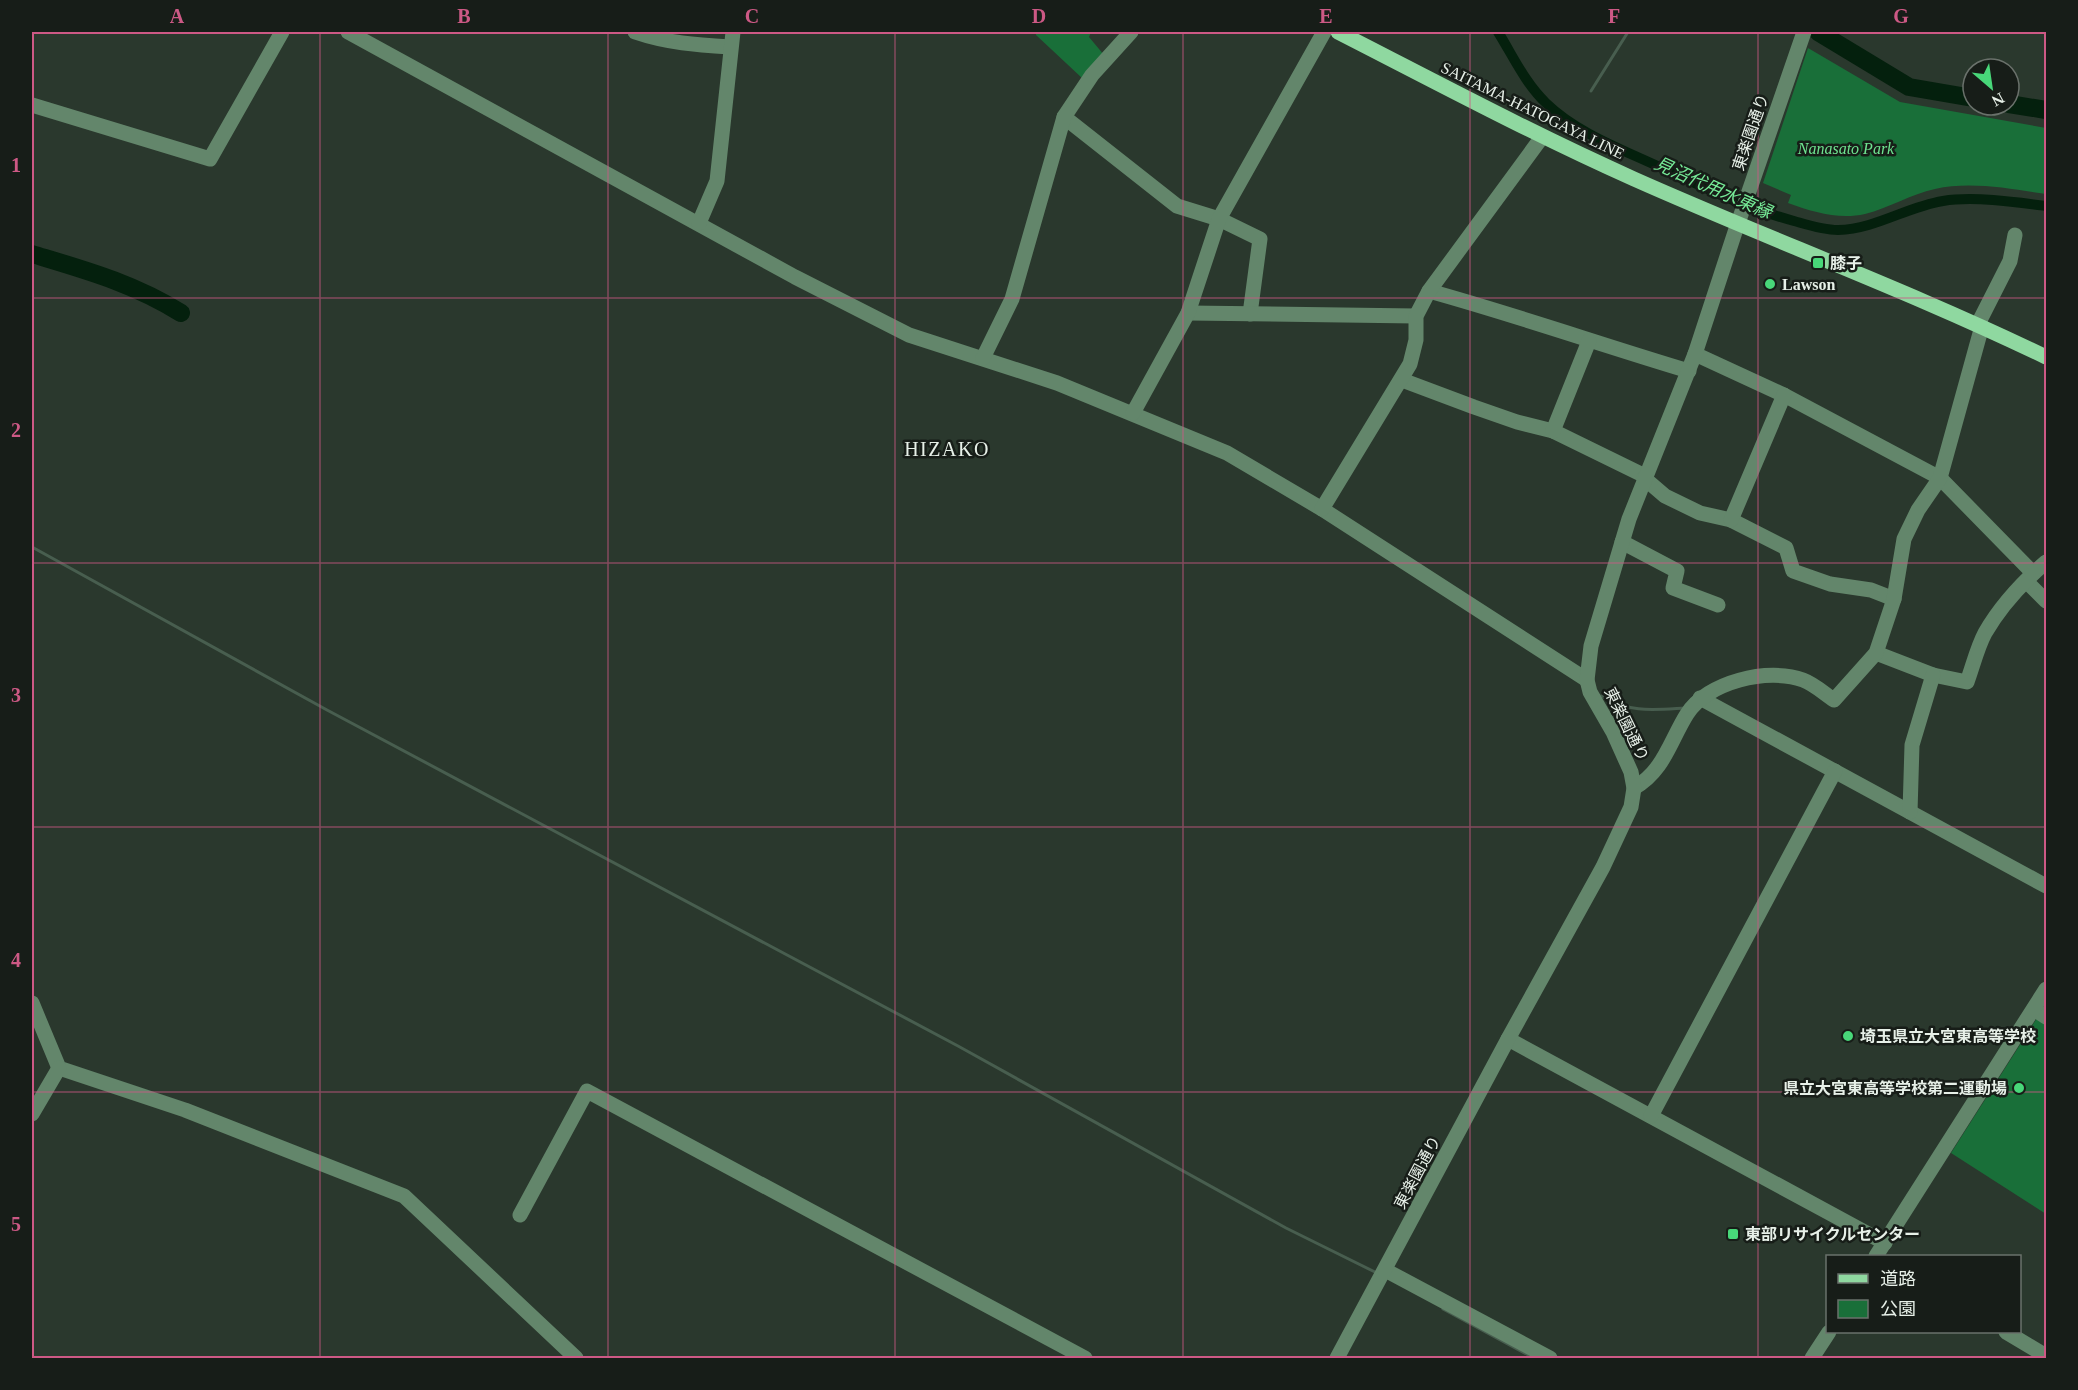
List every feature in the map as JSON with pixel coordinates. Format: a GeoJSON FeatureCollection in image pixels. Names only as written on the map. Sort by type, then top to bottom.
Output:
{"type":"FeatureCollection","features":[{"type":"Feature","properties":{"kind":"main road","name":"SAITAMA-HATOGAYA LINE"},"geometry":{"type":"LineString","coordinates":[[1338,32],[1542,137],[1739,219],[1980,325],[2046,357]]}},
{"type":"Feature","properties":{"kind":"street"},"geometry":{"type":"LineString","coordinates":[[32,105],[210,159],[282,32]]}},
{"type":"Feature","properties":{"kind":"street"},"geometry":{"type":"LineString","coordinates":[[348,32],[795,277],[909,335],[1057,383],[1227,453],[1322,509],[1587,680]]}},
{"type":"Feature","properties":{"kind":"street"},"geometry":{"type":"LineString","coordinates":[[635,32],[685,44],[730,47]]}},
{"type":"Feature","properties":{"kind":"street"},"geometry":{"type":"LineString","coordinates":[[699,223],[717,181],[733,32]]}},
{"type":"Feature","properties":{"kind":"street"},"geometry":{"type":"LineString","coordinates":[[983,358],[1011,299],[1064,117],[1092,75],[1131,32]]}},
{"type":"Feature","properties":{"kind":"street"},"geometry":{"type":"LineString","coordinates":[[1133,413],[1188,313],[1219,219],[1324,32]]}},
{"type":"Feature","properties":{"kind":"street","name":"東楽園通り"},"geometry":{"type":"LineString","coordinates":[[1337,1359],[1621,832],[1631,807],[1635,788],[1625,757],[1598,709],[1587,680],[1591,646],[1622,542],[1645,477],[1689,371],[1803,33]]}},
{"type":"Feature","properties":{"kind":"street"},"geometry":{"type":"LineString","coordinates":[[1064,117],[1177,206],[1219,219],[1260,239],[1250,314]]}},
{"type":"Feature","properties":{"kind":"street"},"geometry":{"type":"LineString","coordinates":[[1322,509],[1410,364],[1416,340],[1416,316],[1429,291],[1542,137]]}},
{"type":"Feature","properties":{"kind":"street"},"geometry":{"type":"LineString","coordinates":[[1635,788],[1649,780],[1688,713],[1700,698],[1739,680],[1774,676],[1803,680],[1834,700],[1876,653],[1894,599],[1904,539],[1918,510],[1940,478],[1980,325],[2010,261],[2015,235]]}},
{"type":"Feature","properties":{"kind":"street"},"geometry":{"type":"LineString","coordinates":[[1429,291],[1500,310],[1589,341],[1689,371]]}},
{"type":"Feature","properties":{"kind":"street"},"geometry":{"type":"LineString","coordinates":[[1188,313],[1416,316]]}},
{"type":"Feature","properties":{"kind":"street"},"geometry":{"type":"LineString","coordinates":[[1553,431],[1589,341]]}},
{"type":"Feature","properties":{"kind":"street"},"geometry":{"type":"LineString","coordinates":[[1695,354],[1784,395],[1940,478],[2030,577],[2046,602]]}},
{"type":"Feature","properties":{"kind":"street"},"geometry":{"type":"LineString","coordinates":[[1402,380],[1517,422],[1553,431],[1645,477],[1665,496],[1700,513],[1731,520],[1785,548],[1793,571],[1830,584],[1871,590],[1894,599]]}},
{"type":"Feature","properties":{"kind":"street"},"geometry":{"type":"LineString","coordinates":[[1731,520],[1784,395]]}},
{"type":"Feature","properties":{"kind":"street"},"geometry":{"type":"LineString","coordinates":[[1622,542],[1677,571],[1673,588],[1718,605]]}},
{"type":"Feature","properties":{"kind":"street"},"geometry":{"type":"LineString","coordinates":[[1876,653],[1933,675],[1967,682],[1985,633],[2005,606],[2046,562]]}},
{"type":"Feature","properties":{"kind":"street"},"geometry":{"type":"LineString","coordinates":[[1910,812],[1912,745],[1933,675]]}},
{"type":"Feature","properties":{"kind":"street"},"geometry":{"type":"LineString","coordinates":[[1700,698],[2046,886]]}},
{"type":"Feature","properties":{"kind":"street"},"geometry":{"type":"LineString","coordinates":[[1651,1116],[1835,771]]}},
{"type":"Feature","properties":{"kind":"street"},"geometry":{"type":"LineString","coordinates":[[1508,1039],[1651,1116],[1880,1252],[2040,1013],[2046,989]]}},
{"type":"Feature","properties":{"kind":"street"},"geometry":{"type":"LineString","coordinates":[[32,1003],[60,1068],[185,1110],[404,1196],[576,1359]]}},
{"type":"Feature","properties":{"kind":"street"},"geometry":{"type":"LineString","coordinates":[[32,1114],[60,1068]]}},
{"type":"Feature","properties":{"kind":"street"},"geometry":{"type":"LineString","coordinates":[[520,1215],[587,1091],[1085,1359]]}},
{"type":"Feature","properties":{"kind":"street"},"geometry":{"type":"LineString","coordinates":[[1384,1270],[1550,1359]]}},
{"type":"Feature","properties":{"kind":"street"},"geometry":{"type":"LineString","coordinates":[[1812,1359],[1828,1333]]}},
{"type":"Feature","properties":{"kind":"street"},"geometry":{"type":"LineString","coordinates":[[2008,1333],[2046,1356]]}},
{"type":"Feature","properties":{"kind":"green space"},"geometry":{"type":"Polygon","coordinates":[[[1036,32],[1091,32],[1089,37],[1104,55],[1082,78],[1036,35],[1036,32]]]}},
{"type":"Feature","properties":{"kind":"green space","name":"Nanasato Park"},"geometry":{"type":"Polygon","coordinates":[[[1808,48],[1900,102],[1961,113],[1961,117],[1984,117],[2046,128],[2046,194],[1991,187],[1949,187],[1926,191],[1865,214],[1836,216],[1788,203],[1791,195],[1763,183],[1808,48]]]}},
{"type":"Feature","properties":{"kind":"green space","name":"県立大宮東高等学校第二運動場"},"geometry":{"type":"Polygon","coordinates":[[[2037,1018],[2046,1024],[2046,1214],[1951,1153],[2037,1018]]]}},
{"type":"Feature","properties":{"kind":"waterway","name":"見沼代用水東縁"},"geometry":{"type":"LineString","coordinates":[[1498,32],[1532,87],[1546,103],[1572,124],[1696,184],[1744,205],[1777,216],[1816,227],[1838,230],[1865,226],[1943,201],[1994,200],[2046,206]]}},
{"type":"Feature","properties":{"kind":"waterway"},"geometry":{"type":"LineString","coordinates":[[1591,91],[1628,32]]}},
{"type":"Feature","properties":{"kind":"waterway"},"geometry":{"type":"LineString","coordinates":[[1818,32],[1909,87],[1961,96]]}},
{"type":"Feature","properties":{"kind":"waterway"},"geometry":{"type":"LineString","coordinates":[[2021,106],[2046,110]]}},
{"type":"Feature","properties":{"kind":"waterway"},"geometry":{"type":"LineString","coordinates":[[32,254],[127,285],[181,313]]}},
{"type":"Feature","properties":{"kind":"waterway"},"geometry":{"type":"LineString","coordinates":[[32,547],[327,710],[958,1046],[1286,1228],[1377,1273]]}},
{"type":"Feature","properties":{"kind":"waterway"},"geometry":{"type":"LineString","coordinates":[[1601,696],[1632,708],[1652,710],[1685,708]]}},
{"type":"Feature","properties":{"kind":"waterway"},"geometry":{"type":"LineString","coordinates":[[1443,1309],[1534,1358]]}},
{"type":"Feature","properties":{"kind":"place","name":"膝子"},"geometry":{"type":"Point","coordinates":[1818,263]}},
{"type":"Feature","properties":{"kind":"place","name":"Lawson"},"geometry":{"type":"Point","coordinates":[1770,284]}},
{"type":"Feature","properties":{"kind":"place","name":"埼玉県立大宮東高等学校"},"geometry":{"type":"Point","coordinates":[1848,1036]}},
{"type":"Feature","properties":{"kind":"place","name":"県立大宮東高等学校第二運動場"},"geometry":{"type":"Point","coordinates":[2019,1088]}},
{"type":"Feature","properties":{"kind":"place","name":"東部リサイクルセンター"},"geometry":{"type":"Point","coordinates":[1733,1234]}},
{"type":"Feature","properties":{"kind":"district","name":"HIZAKO"},"geometry":{"type":"Point","coordinates":[947,449]}}]}
